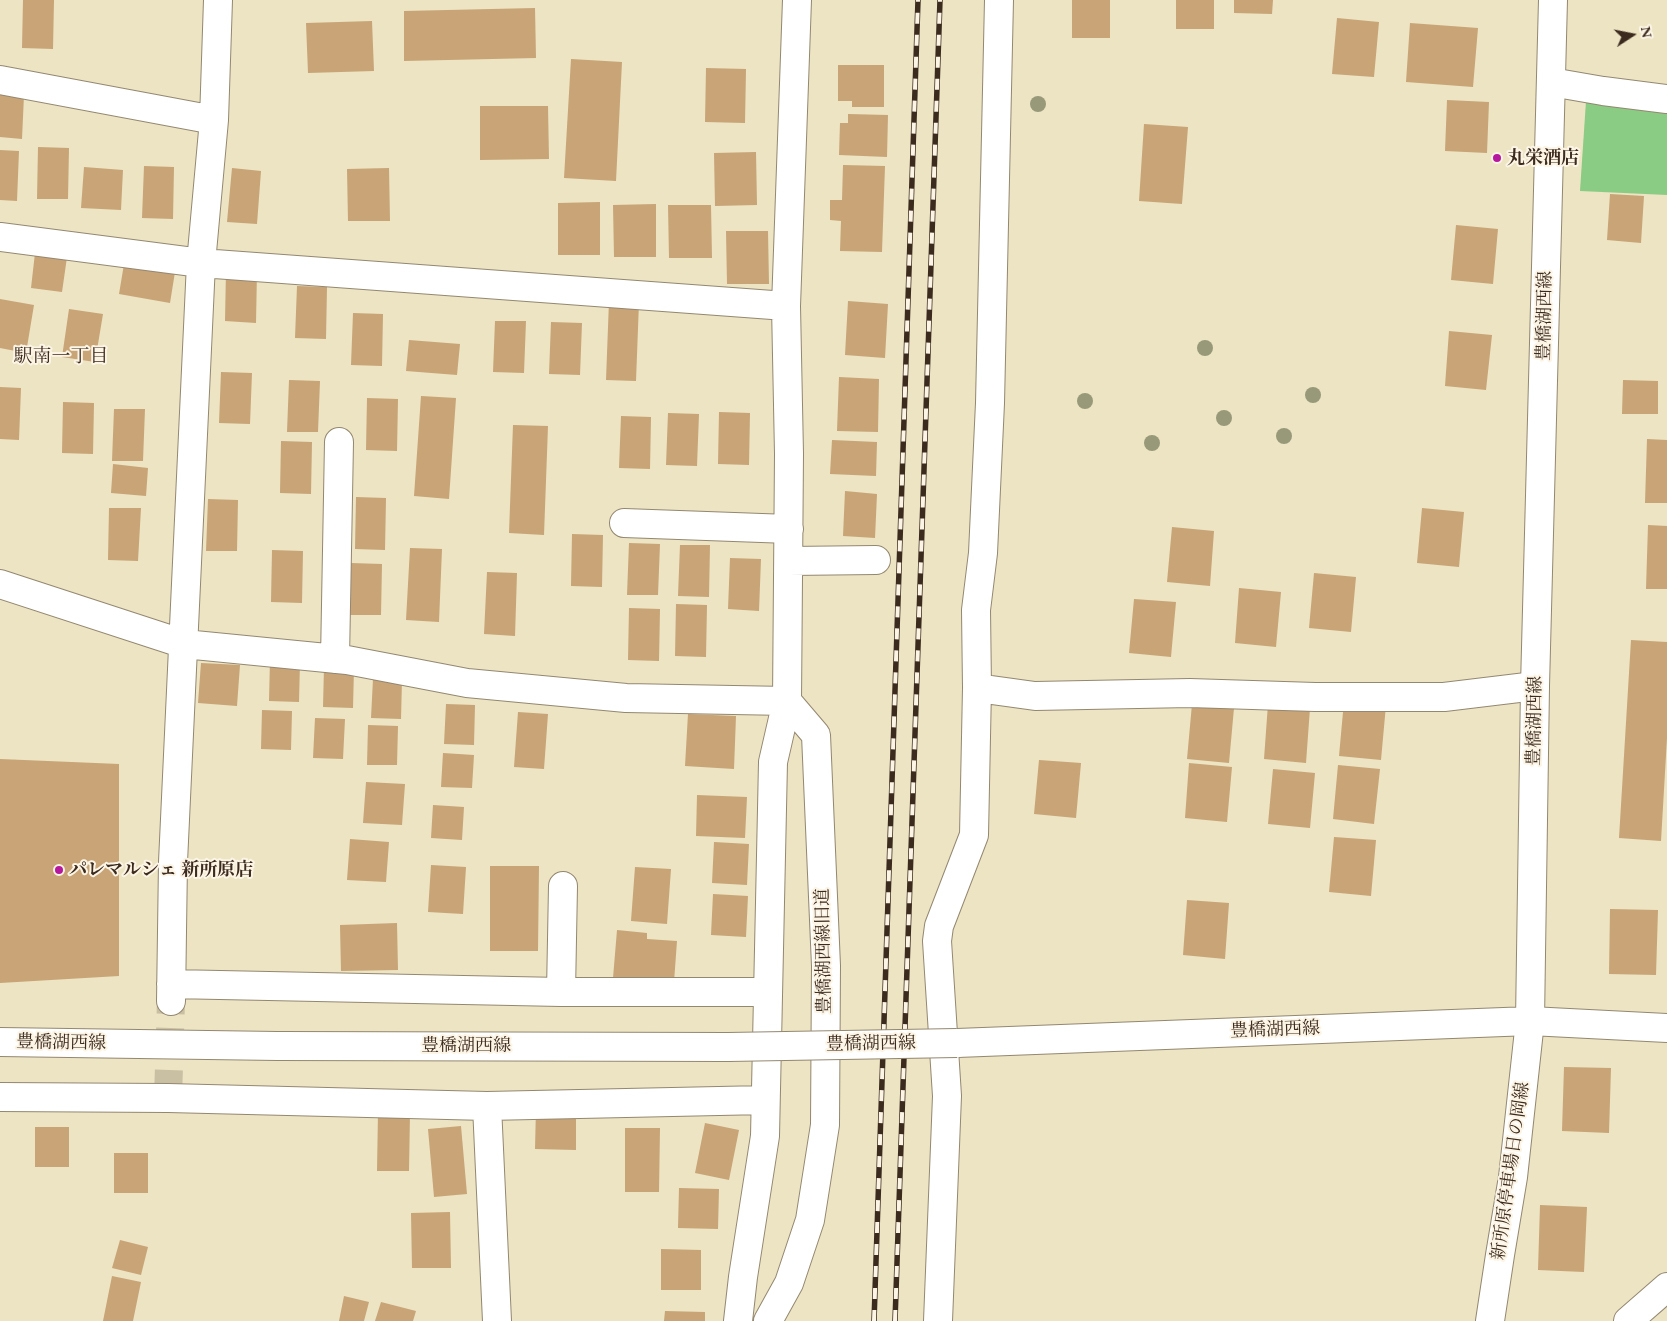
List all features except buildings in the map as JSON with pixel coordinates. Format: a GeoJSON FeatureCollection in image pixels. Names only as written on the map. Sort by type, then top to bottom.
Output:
{"type":"FeatureCollection","features":[{"type":"Feature","properties":{"kind":"street"},"geometry":{"type":"LineString","coordinates":[[218,0],[214,120],[201,264],[173,862],[171,993],[768,992]]}},
{"type":"Feature","properties":{"kind":"street"},"geometry":{"type":"LineString","coordinates":[[738,1321],[765,1136],[773,762],[787,701],[789,454],[786,306],[797,0]]}},
{"type":"Feature","properties":{"kind":"street"},"geometry":{"type":"LineString","coordinates":[[938,1321],[947,1096],[937,941],[939,926],[974,835],[977,688],[976,610],[983,553],[990,403],[999,0]]}},
{"type":"Feature","properties":{"kind":"street","name":"豊橋湖西線"},"geometry":{"type":"LineString","coordinates":[[0,1042],[277,1046],[728,1047],[957,1043],[1530,1021],[1535,686],[1553,0]]}},
{"type":"Feature","properties":{"kind":"street"},"geometry":{"type":"LineString","coordinates":[[0,80],[214,120]]}},
{"type":"Feature","properties":{"kind":"street"},"geometry":{"type":"LineString","coordinates":[[1551,82],[1667,99]]}},
{"type":"Feature","properties":{"kind":"street"},"geometry":{"type":"LineString","coordinates":[[0,237],[201,264],[786,306]]}},
{"type":"Feature","properties":{"kind":"street"},"geometry":{"type":"LineString","coordinates":[[335,659],[339,442]]}},
{"type":"Feature","properties":{"kind":"street"},"geometry":{"type":"LineString","coordinates":[[624,523],[789,529]]}},
{"type":"Feature","properties":{"kind":"street"},"geometry":{"type":"LineString","coordinates":[[788,561],[876,560]]}},
{"type":"Feature","properties":{"kind":"street"},"geometry":{"type":"LineString","coordinates":[[0,584],[184,644],[347,660],[467,683],[626,698],[787,701]]}},
{"type":"Feature","properties":{"kind":"street"},"geometry":{"type":"LineString","coordinates":[[977,688],[1036,696],[1190,693],[1315,697],[1444,697],[1535,686]]}},
{"type":"Feature","properties":{"kind":"street","name":"豊橋湖西線旧道"},"geometry":{"type":"LineString","coordinates":[[768,1321],[789,1283],[810,1220],[825,1126],[826,966],[816,735],[787,701]]}},
{"type":"Feature","properties":{"kind":"street"},"geometry":{"type":"LineString","coordinates":[[561,992],[563,886]]}},
{"type":"Feature","properties":{"kind":"street"},"geometry":{"type":"LineString","coordinates":[[1530,1021],[1667,1028]]}},
{"type":"Feature","properties":{"kind":"street","name":"新所原停車場日の岡線"},"geometry":{"type":"LineString","coordinates":[[1490,1321],[1513,1177],[1530,1021]]}},
{"type":"Feature","properties":{"kind":"street"},"geometry":{"type":"LineString","coordinates":[[0,1097],[178,1098],[487,1106],[765,1100]]}},
{"type":"Feature","properties":{"kind":"street"},"geometry":{"type":"LineString","coordinates":[[487,1106],[496,1321]]}},
{"type":"Feature","properties":{"kind":"street"},"geometry":{"type":"LineString","coordinates":[[1628,1321],[1667,1287]]}},
{"type":"Feature","properties":{"kind":"green space"},"geometry":{"type":"Polygon","coordinates":[[[1586,101],[1667,108],[1667,195],[1580,191],[1586,101]]]}},
{"type":"Feature","properties":{"kind":"tunnel"},"geometry":{"type":"LineString","coordinates":[[168,1098],[171,1001]]}},
{"type":"Feature","properties":{"kind":"railway"},"geometry":{"type":"LineString","coordinates":[[874,1321],[918,0]]}},
{"type":"Feature","properties":{"kind":"railway"},"geometry":{"type":"LineString","coordinates":[[895,1321],[940,0]]}},
{"type":"Feature","properties":{"kind":"place","name":"丸栄酒店"},"geometry":{"type":"Point","coordinates":[1497,158]}},
{"type":"Feature","properties":{"kind":"place","name":"パレマルシェ 新所原店"},"geometry":{"type":"Point","coordinates":[59,870]}},
{"type":"Feature","properties":{"kind":"district","name":"駅南一丁目"},"geometry":{"type":"Point","coordinates":[61,357]}}]}
